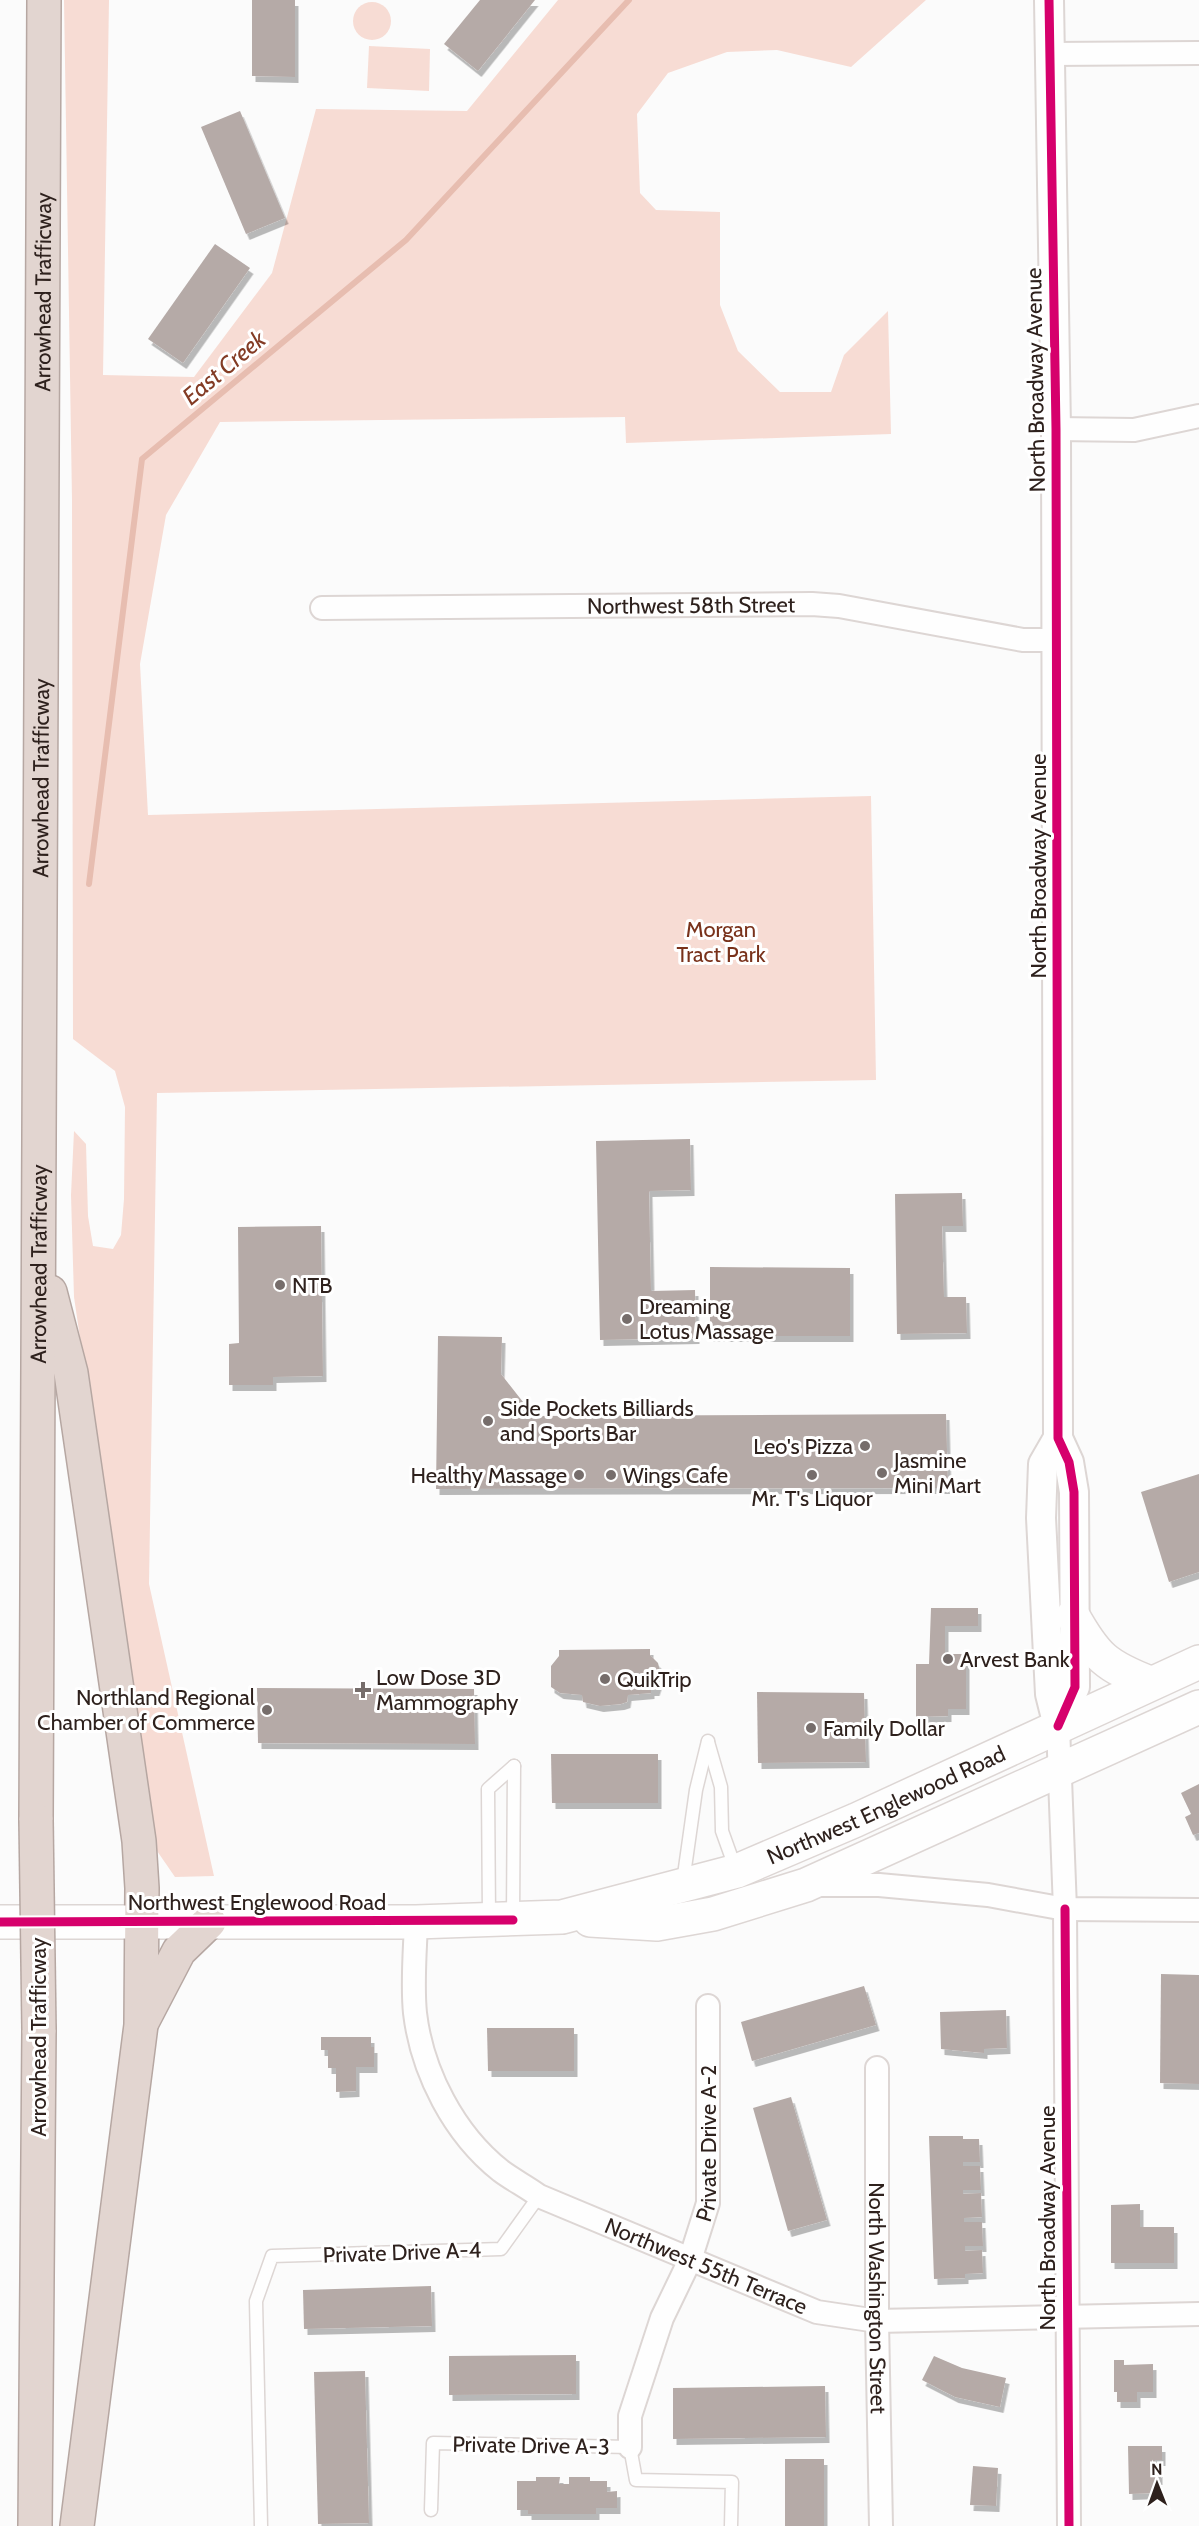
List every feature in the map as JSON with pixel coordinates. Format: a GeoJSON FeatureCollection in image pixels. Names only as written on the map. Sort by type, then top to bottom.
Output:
{"type":"FeatureCollection","features":[{"type":"Feature","properties":{"kind":"highway","name":"Arrowhead Trafficway"},"geometry":{"type":"LineString","coordinates":[[35,2526],[39,2030],[36,1820],[44,0]]}},
{"type":"Feature","properties":{"kind":"highway"},"geometry":{"type":"LineString","coordinates":[[39,1247],[71,1373],[139,1841],[142,1888],[141,2025],[77,2526]]}},
{"type":"Feature","properties":{"kind":"highway"},"geometry":{"type":"LineString","coordinates":[[141,2025],[179,1951],[210,1922]]}},
{"type":"Feature","properties":{"kind":"main road"},"geometry":{"type":"LineString","coordinates":[[1073,1616],[1102,1661],[1150,1683]]}},
{"type":"Feature","properties":{"kind":"main road","name":"Northwest Englewood Road"},"geometry":{"type":"LineString","coordinates":[[562,1917],[736,1871],[856,1820],[1199,1662]]}},
{"type":"Feature","properties":{"kind":"main road","name":"Northwest Englewood Road"},"geometry":{"type":"LineString","coordinates":[[0,1922],[416,1922],[562,1917],[657,1924],[713,1914],[806,1885],[1199,1707]]}},
{"type":"Feature","properties":{"kind":"street","name":"North Broadway Avenue"},"geometry":{"type":"LineString","coordinates":[[1049,0],[1056,429],[1058,1438],[1069,1462],[1074,1492],[1075,1687],[1058,1726]]}},
{"type":"Feature","properties":{"kind":"street"},"geometry":{"type":"LineString","coordinates":[[1050,54],[1199,53]]}},
{"type":"Feature","properties":{"kind":"street"},"geometry":{"type":"LineString","coordinates":[[1056,429],[1134,430],[1199,416]]}},
{"type":"Feature","properties":{"kind":"street","name":"Northwest 58th Street"},"geometry":{"type":"LineString","coordinates":[[322,608],[812,604],[839,606],[1023,640],[1056,640]]}},
{"type":"Feature","properties":{"kind":"street","name":"North Broadway Avenue"},"geometry":{"type":"LineString","coordinates":[[1058,1438],[1043,1464],[1041,1518],[1050,1694],[1058,1726],[1065,1909],[1069,2526]]}},
{"type":"Feature","properties":{"kind":"street"},"geometry":{"type":"LineString","coordinates":[[806,1885],[879,1885],[956,1892],[988,1895],[1065,1909],[1199,1910]]}},
{"type":"Feature","properties":{"kind":"street","name":"Northwest 55th Terrace"},"geometry":{"type":"LineString","coordinates":[[416,1922],[415,2014],[430,2072],[454,2117],[479,2150],[501,2171],[539,2196],[816,2312],[877,2321],[1199,2314]]}},
{"type":"Feature","properties":{"kind":"street","name":"Private Drive A-2"},"geometry":{"type":"LineString","coordinates":[[630,2447],[630,2416],[662,2318],[690,2260],[708,2203],[708,2006]]}},
{"type":"Feature","properties":{"kind":"street","name":"North Washington Street"},"geometry":{"type":"LineString","coordinates":[[877,2068],[877,2321],[881,2526]]}},
{"type":"Feature","properties":{"kind":"lane"},"geometry":{"type":"LineString","coordinates":[[682,1887],[696,1790],[708,1741],[721,1786],[722,1831],[736,1871]]}},
{"type":"Feature","properties":{"kind":"lane"},"geometry":{"type":"LineString","coordinates":[[514,1766],[501,1920],[488,1789],[514,1766]]}},
{"type":"Feature","properties":{"kind":"lane","name":"Private Drive A-4"},"geometry":{"type":"LineString","coordinates":[[261,2526],[256,2301],[272,2256],[501,2249],[539,2196]]}},
{"type":"Feature","properties":{"kind":"lane","name":"Private Drive A-3"},"geometry":{"type":"LineString","coordinates":[[431,2510],[433,2443],[630,2447],[636,2480],[732,2482],[731,2526]]}},
{"type":"Feature","properties":{"kind":"green space","name":"Morgan Tract Park"},"geometry":{"type":"Polygon","coordinates":[[[64,0],[109,0],[103,375],[194,377],[272,273],[316,109],[467,111],[558,0],[926,0],[851,67],[777,50],[727,52],[668,73],[637,114],[640,193],[656,210],[720,212],[720,305],[738,351],[780,392],[831,392],[844,355],[888,311],[891,434],[626,443],[625,417],[220,422],[166,515],[140,664],[148,815],[871,796],[876,1080],[157,1093],[149,1584],[214,1876],[175,1877],[155,1848],[74,1297],[71,1195],[74,1131],[86,1144],[88,1216],[93,1246],[113,1249],[121,1235],[124,1199],[125,1107],[115,1071],[73,1039],[72,500],[64,0]]]}},
{"type":"Feature","properties":{"kind":"green space"},"geometry":{"type":"Polygon","coordinates":[[[372,2],[386,7],[391,21],[386,35],[372,40],[358,35],[353,21],[358,7],[372,2]]]}},
{"type":"Feature","properties":{"kind":"green space"},"geometry":{"type":"Polygon","coordinates":[[[369,46],[430,49],[429,91],[367,88],[369,46]]]}},
{"type":"Feature","properties":{"kind":"building"},"geometry":{"type":"Polygon","coordinates":[[[252,0],[295,0],[295,77],[252,76],[252,0]]]}},
{"type":"Feature","properties":{"kind":"building"},"geometry":{"type":"Polygon","coordinates":[[[480,0],[535,0],[478,71],[444,44],[480,0]]]}},
{"type":"Feature","properties":{"kind":"building"},"geometry":{"type":"Polygon","coordinates":[[[240,111],[285,218],[246,234],[201,127],[240,111]]]}},
{"type":"Feature","properties":{"kind":"building"},"geometry":{"type":"Polygon","coordinates":[[[215,244],[250,268],[183,363],[148,339],[215,244]]]}},
{"type":"Feature","properties":{"kind":"building"},"geometry":{"type":"Polygon","coordinates":[[[690,1139],[691,1190],[649,1191],[651,1291],[695,1290],[696,1338],[600,1340],[596,1141],[690,1139]]]}},
{"type":"Feature","properties":{"kind":"building"},"geometry":{"type":"Polygon","coordinates":[[[962,1193],[963,1226],[942,1226],[944,1297],[966,1297],[967,1333],[897,1334],[895,1194],[962,1193]]]}},
{"type":"Feature","properties":{"kind":"building","name":"NTB"},"geometry":{"type":"Polygon","coordinates":[[[321,1226],[323,1376],[273,1377],[273,1385],[229,1385],[229,1344],[239,1343],[238,1227],[321,1226]]]}},
{"type":"Feature","properties":{"kind":"building"},"geometry":{"type":"Polygon","coordinates":[[[710,1267],[850,1268],[850,1336],[710,1336],[710,1267]]]}},
{"type":"Feature","properties":{"kind":"building"},"geometry":{"type":"Polygon","coordinates":[[[438,1336],[502,1337],[501,1374],[534,1416],[946,1414],[948,1488],[436,1489],[438,1336]]]}},
{"type":"Feature","properties":{"kind":"building"},"geometry":{"type":"Polygon","coordinates":[[[1199,1474],[1199,1572],[1169,1582],[1141,1492],[1199,1474]]]}},
{"type":"Feature","properties":{"kind":"building","name":"Arvest Bank"},"geometry":{"type":"Polygon","coordinates":[[[931,1608],[978,1608],[978,1626],[945,1626],[945,1654],[966,1654],[966,1709],[948,1709],[948,1716],[916,1717],[916,1664],[929,1664],[931,1608]]]}},
{"type":"Feature","properties":{"kind":"building","name":"QuikTrip"},"geometry":{"type":"Polygon","coordinates":[[[650,1649],[650,1655],[658,1663],[661,1675],[656,1690],[651,1690],[651,1693],[628,1695],[627,1702],[600,1706],[583,1702],[582,1695],[560,1693],[551,1687],[551,1666],[559,1656],[559,1650],[650,1649]]]}},
{"type":"Feature","properties":{"kind":"building"},"geometry":{"type":"Polygon","coordinates":[[[257,1688],[474,1689],[475,1744],[258,1743],[257,1688]]]}},
{"type":"Feature","properties":{"kind":"building","name":"Family Dollar"},"geometry":{"type":"Polygon","coordinates":[[[757,1692],[864,1693],[866,1762],[758,1763],[757,1692]]]}},
{"type":"Feature","properties":{"kind":"building","name":"QuikTrip"},"geometry":{"type":"Polygon","coordinates":[[[551,1754],[658,1754],[658,1803],[552,1803],[551,1754]]]}},
{"type":"Feature","properties":{"kind":"building"},"geometry":{"type":"Polygon","coordinates":[[[1199,1784],[1199,1833],[1193,1835],[1185,1817],[1191,1814],[1181,1793],[1199,1784]]]}},
{"type":"Feature","properties":{"kind":"building"},"geometry":{"type":"Polygon","coordinates":[[[1161,1974],[1199,1975],[1199,2084],[1160,2083],[1161,1974]]]}},
{"type":"Feature","properties":{"kind":"building"},"geometry":{"type":"Polygon","coordinates":[[[864,1986],[876,2025],[752,2061],[741,2022],[864,1986]]]}},
{"type":"Feature","properties":{"kind":"building"},"geometry":{"type":"Polygon","coordinates":[[[1006,2010],[1007,2048],[984,2049],[984,2053],[941,2049],[940,2012],[1006,2010]]]}},
{"type":"Feature","properties":{"kind":"building"},"geometry":{"type":"Polygon","coordinates":[[[487,2028],[574,2028],[574,2071],[488,2071],[487,2028]]]}},
{"type":"Feature","properties":{"kind":"building"},"geometry":{"type":"Polygon","coordinates":[[[321,2037],[371,2037],[371,2047],[374,2047],[374,2067],[356,2067],[356,2091],[336,2092],[336,2068],[328,2068],[328,2050],[321,2050],[321,2037]]]}},
{"type":"Feature","properties":{"kind":"building"},"geometry":{"type":"Polygon","coordinates":[[[791,2097],[827,2220],[788,2231],[753,2108],[791,2097]]]}},
{"type":"Feature","properties":{"kind":"building"},"geometry":{"type":"Polygon","coordinates":[[[929,2136],[963,2136],[963,2139],[979,2139],[980,2162],[963,2162],[963,2166],[980,2166],[981,2190],[963,2190],[963,2194],[981,2193],[982,2217],[964,2218],[964,2222],[982,2222],[983,2246],[965,2246],[965,2251],[982,2250],[983,2273],[965,2274],[965,2278],[934,2279],[929,2136]]]}},
{"type":"Feature","properties":{"kind":"building"},"geometry":{"type":"Polygon","coordinates":[[[1140,2204],[1140,2227],[1174,2227],[1174,2263],[1111,2263],[1111,2205],[1140,2204]]]}},
{"type":"Feature","properties":{"kind":"building"},"geometry":{"type":"Polygon","coordinates":[[[431,2286],[432,2326],[304,2329],[303,2290],[431,2286]]]}},
{"type":"Feature","properties":{"kind":"building"},"geometry":{"type":"Polygon","coordinates":[[[576,2355],[576,2394],[449,2395],[449,2356],[576,2355]]]}},
{"type":"Feature","properties":{"kind":"building"},"geometry":{"type":"Polygon","coordinates":[[[934,2356],[962,2368],[1006,2378],[1000,2407],[955,2397],[922,2380],[934,2356]]]}},
{"type":"Feature","properties":{"kind":"building"},"geometry":{"type":"Polygon","coordinates":[[[1114,2360],[1124,2360],[1124,2365],[1153,2364],[1153,2392],[1137,2392],[1137,2402],[1117,2402],[1117,2392],[1114,2392],[1114,2360]]]}},
{"type":"Feature","properties":{"kind":"building"},"geometry":{"type":"Polygon","coordinates":[[[365,2371],[369,2523],[318,2524],[314,2372],[365,2371]]]}},
{"type":"Feature","properties":{"kind":"building"},"geometry":{"type":"Polygon","coordinates":[[[825,2386],[826,2437],[673,2439],[673,2388],[825,2386]]]}},
{"type":"Feature","properties":{"kind":"building"},"geometry":{"type":"Polygon","coordinates":[[[1128,2446],[1162,2446],[1162,2460],[1155,2460],[1155,2468],[1159,2468],[1159,2479],[1155,2479],[1155,2493],[1129,2494],[1128,2446]]]}},
{"type":"Feature","properties":{"kind":"building"},"geometry":{"type":"Polygon","coordinates":[[[785,2459],[824,2459],[824,2526],[785,2526],[785,2459]]]}},
{"type":"Feature","properties":{"kind":"building"},"geometry":{"type":"Polygon","coordinates":[[[973,2466],[998,2468],[996,2506],[970,2505],[973,2466]]]}},
{"type":"Feature","properties":{"kind":"building"},"geometry":{"type":"Polygon","coordinates":[[[536,2477],[560,2477],[559,2484],[569,2484],[569,2477],[590,2477],[590,2481],[607,2481],[607,2492],[617,2491],[617,2508],[596,2508],[596,2514],[528,2514],[528,2510],[517,2510],[517,2481],[536,2481],[536,2477]]]}},
{"type":"Feature","properties":{"kind":"waterway","name":"East Creek"},"geometry":{"type":"LineString","coordinates":[[89,884],[142,459],[406,240],[629,0]]}},
{"type":"Feature","properties":{"kind":"cycle path"},"geometry":{"type":"LineString","coordinates":[[1049,0],[1056,429],[1058,1438],[1069,1462],[1074,1492],[1075,1687],[1058,1726]]}},
{"type":"Feature","properties":{"kind":"cycle path"},"geometry":{"type":"LineString","coordinates":[[1065,1909],[1069,2526]]}},
{"type":"Feature","properties":{"kind":"cycle path"},"geometry":{"type":"LineString","coordinates":[[0,1922],[513,1920]]}},
{"type":"Feature","properties":{"kind":"place","name":"NTB"},"geometry":{"type":"Point","coordinates":[280,1285]}},
{"type":"Feature","properties":{"kind":"place","name":"Dreaming Lotus Massage"},"geometry":{"type":"Point","coordinates":[627,1319]}},
{"type":"Feature","properties":{"kind":"place","name":"Side Pockets Billiards and Sports Bar"},"geometry":{"type":"Point","coordinates":[488,1421]}},
{"type":"Feature","properties":{"kind":"place","name":"Leo's Pizza"},"geometry":{"type":"Point","coordinates":[865,1446]}},
{"type":"Feature","properties":{"kind":"place","name":"Jasmine Mini Mart"},"geometry":{"type":"Point","coordinates":[882,1473]}},
{"type":"Feature","properties":{"kind":"place","name":"Healthy Massage"},"geometry":{"type":"Point","coordinates":[579,1475]}},
{"type":"Feature","properties":{"kind":"place","name":"Wings Cafe"},"geometry":{"type":"Point","coordinates":[611,1475]}},
{"type":"Feature","properties":{"kind":"place","name":"Mr. T's Liquor"},"geometry":{"type":"Point","coordinates":[812,1475]}},
{"type":"Feature","properties":{"kind":"place","name":"Arvest Bank"},"geometry":{"type":"Point","coordinates":[948,1659]}},
{"type":"Feature","properties":{"kind":"place","name":"QuikTrip"},"geometry":{"type":"Point","coordinates":[605,1679]}},
{"type":"Feature","properties":{"kind":"place","name":"Low Dose 3D Mammography"},"geometry":{"type":"Point","coordinates":[363,1690]}},
{"type":"Feature","properties":{"kind":"place","name":"Northland Regional Chamber of Commerce"},"geometry":{"type":"Point","coordinates":[267,1710]}},
{"type":"Feature","properties":{"kind":"place","name":"Family Dollar"},"geometry":{"type":"Point","coordinates":[811,1728]}}]}
